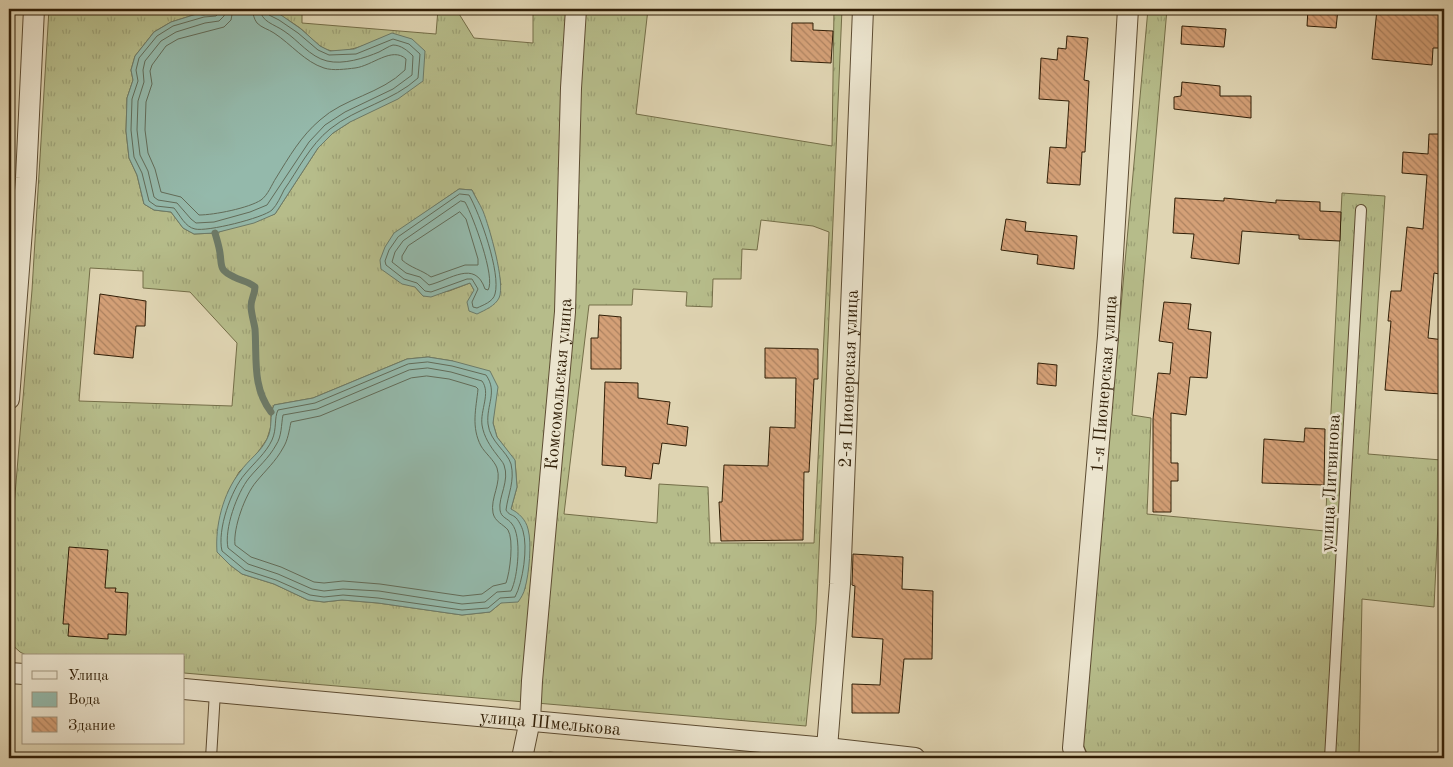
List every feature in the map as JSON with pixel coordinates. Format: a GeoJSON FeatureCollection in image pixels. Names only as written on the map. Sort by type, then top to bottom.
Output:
{"type":"FeatureCollection","features":[{"type":"Feature","properties":{"kind":"street"},"geometry":{"type":"LineString","coordinates":[[9,399],[25,188],[34,9]]}},
{"type":"Feature","properties":{"kind":"street","name":"Комсомольская улица"},"geometry":{"type":"LineString","coordinates":[[522,758],[530,720],[565,312],[571,88],[576,9]]}},
{"type":"Feature","properties":{"kind":"street","name":"2-я Пионерская улица"},"geometry":{"type":"LineString","coordinates":[[827,748],[840,574],[862,9]]}},
{"type":"Feature","properties":{"kind":"street","name":"1-я Пионерская улица"},"geometry":{"type":"LineString","coordinates":[[1077,758],[1073,748],[1108,336],[1128,9]]}},
{"type":"Feature","properties":{"kind":"street"},"geometry":{"type":"LineString","coordinates":[[9,673],[22,674]]}},
{"type":"Feature","properties":{"kind":"street","name":"улица Шмелькова"},"geometry":{"type":"LineString","coordinates":[[185,689],[827,748],[915,758]]}},
{"type":"Feature","properties":{"kind":"lane","name":"улица Литвинова"},"geometry":{"type":"LineString","coordinates":[[1330,758],[1361,210]]}},
{"type":"Feature","properties":{"kind":"lane"},"geometry":{"type":"LineString","coordinates":[[211,758],[214,692]]}},
{"type":"Feature","properties":{"kind":"green space"},"geometry":{"type":"Polygon","coordinates":[[[49,9],[227,9],[203,12],[171,22],[154,32],[135,56],[131,70],[133,80],[127,98],[126,131],[129,158],[137,175],[144,204],[154,210],[171,212],[183,228],[194,234],[215,233],[275,214],[318,148],[333,133],[350,122],[373,42],[348,50],[327,50],[292,22],[266,9],[302,9],[302,23],[436,34],[438,9],[456,9],[474,38],[533,43],[533,9],[648,9],[636,114],[832,146],[834,9],[842,9],[816,623],[806,726],[185,673],[185,654],[24,654],[9,642],[9,567],[32,290],[49,9]],[[459,189],[433,207],[415,287],[423,296],[449,291],[470,283],[474,290],[501,285],[491,236],[483,213],[472,190],[459,189]],[[761,220],[757,250],[742,249],[741,279],[713,279],[712,307],[686,306],[687,292],[633,289],[632,305],[589,305],[564,514],[657,523],[659,484],[708,487],[710,543],[814,543],[829,232],[813,226],[761,220]],[[90,268],[79,401],[232,406],[237,343],[190,292],[143,288],[143,271],[90,268]],[[428,357],[407,359],[313,398],[274,405],[271,412],[271,426],[267,439],[256,455],[239,472],[228,492],[230,565],[242,574],[274,584],[308,600],[378,603],[462,615],[490,612],[525,589],[529,550],[511,509],[517,487],[515,461],[497,437],[493,423],[494,408],[453,361],[428,357]]]}},
{"type":"Feature","properties":{"kind":"green space"},"geometry":{"type":"Polygon","coordinates":[[[1148,9],[1167,9],[1132,415],[1151,418],[1147,514],[1325,531],[1342,193],[1385,196],[1368,454],[1441,460],[1434,607],[1362,599],[1359,758],[1089,758],[1083,744],[1082,736],[1148,9]]]}},
{"type":"Feature","properties":{"kind":"green space"},"geometry":{"type":"Polygon","coordinates":[[[549,752],[608,758],[537,758],[549,752]]]}},
{"type":"Feature","properties":{"kind":"water"},"geometry":{"type":"Polygon","coordinates":[[[227,9],[266,9],[281,15],[320,46],[330,51],[354,49],[392,33],[412,39],[425,51],[423,81],[398,99],[350,122],[333,133],[318,148],[275,214],[254,223],[215,233],[194,234],[183,228],[171,212],[154,210],[144,204],[137,175],[129,158],[126,131],[127,98],[133,80],[131,70],[135,56],[154,32],[171,22],[203,12],[227,9]]]}},
{"type":"Feature","properties":{"kind":"water"},"geometry":{"type":"Polygon","coordinates":[[[459,189],[472,190],[482,208],[493,241],[499,268],[501,291],[499,298],[492,306],[477,314],[469,311],[467,302],[474,290],[470,283],[431,297],[423,296],[415,287],[402,284],[381,269],[380,260],[385,247],[394,233],[459,189]]]}},
{"type":"Feature","properties":{"kind":"water"},"geometry":{"type":"Polygon","coordinates":[[[428,357],[453,361],[490,371],[498,387],[493,423],[497,437],[515,460],[517,487],[511,509],[524,520],[529,535],[528,575],[524,592],[518,602],[501,603],[490,612],[462,615],[378,603],[308,600],[274,584],[242,574],[217,552],[217,531],[221,510],[234,480],[267,439],[274,405],[313,398],[407,359],[428,357]]]}},
{"type":"Feature","properties":{"kind":"building"},"geometry":{"type":"Polygon","coordinates":[[[1308,9],[1338,9],[1336,28],[1307,26],[1308,9]]]}},
{"type":"Feature","properties":{"kind":"building"},"geometry":{"type":"Polygon","coordinates":[[[1377,9],[1444,9],[1444,48],[1433,48],[1432,65],[1372,59],[1377,9]]]}},
{"type":"Feature","properties":{"kind":"building"},"geometry":{"type":"Polygon","coordinates":[[[792,23],[813,23],[813,30],[833,31],[831,63],[791,61],[792,23]]]}},
{"type":"Feature","properties":{"kind":"building"},"geometry":{"type":"Polygon","coordinates":[[[1182,26],[1226,29],[1224,47],[1181,44],[1182,26]]]}},
{"type":"Feature","properties":{"kind":"building"},"geometry":{"type":"Polygon","coordinates":[[[1067,36],[1088,38],[1084,80],[1089,81],[1085,152],[1082,152],[1080,185],[1047,183],[1050,147],[1066,148],[1069,101],[1039,99],[1041,58],[1057,60],[1058,48],[1066,49],[1067,36]]]}},
{"type":"Feature","properties":{"kind":"building"},"geometry":{"type":"Polygon","coordinates":[[[1182,82],[1220,86],[1220,96],[1251,96],[1251,118],[1174,109],[1174,97],[1181,96],[1182,82]]]}},
{"type":"Feature","properties":{"kind":"building"},"geometry":{"type":"Polygon","coordinates":[[[1429,134],[1444,134],[1444,275],[1434,273],[1428,338],[1444,340],[1441,394],[1385,390],[1391,321],[1388,321],[1391,291],[1401,291],[1407,227],[1423,229],[1427,175],[1402,173],[1403,152],[1428,154],[1429,134]]]}},
{"type":"Feature","properties":{"kind":"building"},"geometry":{"type":"Polygon","coordinates":[[[1175,198],[1224,201],[1224,198],[1276,203],[1276,200],[1320,202],[1320,211],[1341,212],[1340,241],[1299,239],[1299,235],[1242,231],[1239,264],[1191,258],[1194,234],[1173,233],[1175,198]]]}},
{"type":"Feature","properties":{"kind":"building"},"geometry":{"type":"Polygon","coordinates":[[[1006,219],[1026,222],[1025,231],[1077,236],[1074,269],[1037,264],[1038,255],[1001,250],[1006,219]]]}},
{"type":"Feature","properties":{"kind":"building"},"geometry":{"type":"Polygon","coordinates":[[[100,294],[146,301],[145,326],[136,326],[133,358],[94,354],[100,294]]]}},
{"type":"Feature","properties":{"kind":"building"},"geometry":{"type":"Polygon","coordinates":[[[1164,302],[1191,304],[1188,329],[1211,332],[1207,378],[1190,377],[1186,415],[1171,413],[1171,463],[1178,463],[1178,481],[1171,481],[1171,512],[1153,512],[1153,419],[1158,373],[1170,374],[1173,343],[1159,341],[1164,302]]]}},
{"type":"Feature","properties":{"kind":"building"},"geometry":{"type":"Polygon","coordinates":[[[599,315],[621,317],[621,369],[591,369],[591,338],[598,338],[599,315]]]}},
{"type":"Feature","properties":{"kind":"building"},"geometry":{"type":"Polygon","coordinates":[[[765,348],[818,349],[818,379],[814,379],[809,472],[804,472],[803,540],[721,541],[719,502],[722,502],[724,465],[768,466],[770,427],[795,428],[796,378],[765,378],[765,348]]]}},
{"type":"Feature","properties":{"kind":"building"},"geometry":{"type":"Polygon","coordinates":[[[1038,363],[1057,365],[1056,386],[1037,384],[1038,363]]]}},
{"type":"Feature","properties":{"kind":"building"},"geometry":{"type":"Polygon","coordinates":[[[605,382],[638,383],[638,398],[670,402],[667,424],[688,427],[686,446],[662,443],[659,464],[653,463],[651,479],[625,476],[626,467],[602,465],[605,382]]]}},
{"type":"Feature","properties":{"kind":"building"},"geometry":{"type":"Polygon","coordinates":[[[1305,428],[1325,429],[1324,485],[1262,483],[1264,439],[1304,442],[1305,428]]]}},
{"type":"Feature","properties":{"kind":"building"},"geometry":{"type":"Polygon","coordinates":[[[69,547],[108,550],[105,588],[116,588],[115,592],[128,593],[126,635],[108,634],[108,639],[68,636],[69,624],[63,624],[69,547]]]}},
{"type":"Feature","properties":{"kind":"building"},"geometry":{"type":"Polygon","coordinates":[[[853,554],[903,557],[902,589],[933,591],[932,659],[904,659],[899,713],[852,713],[852,684],[880,685],[883,639],[852,637],[855,586],[852,585],[853,554]]]}},
{"type":"Feature","properties":{"kind":"waterway"},"geometry":{"type":"LineString","coordinates":[[215,233],[220,250],[221,265],[224,270],[229,275],[250,283],[255,287],[251,312],[255,329],[258,382],[261,393],[271,412]]}}]}
